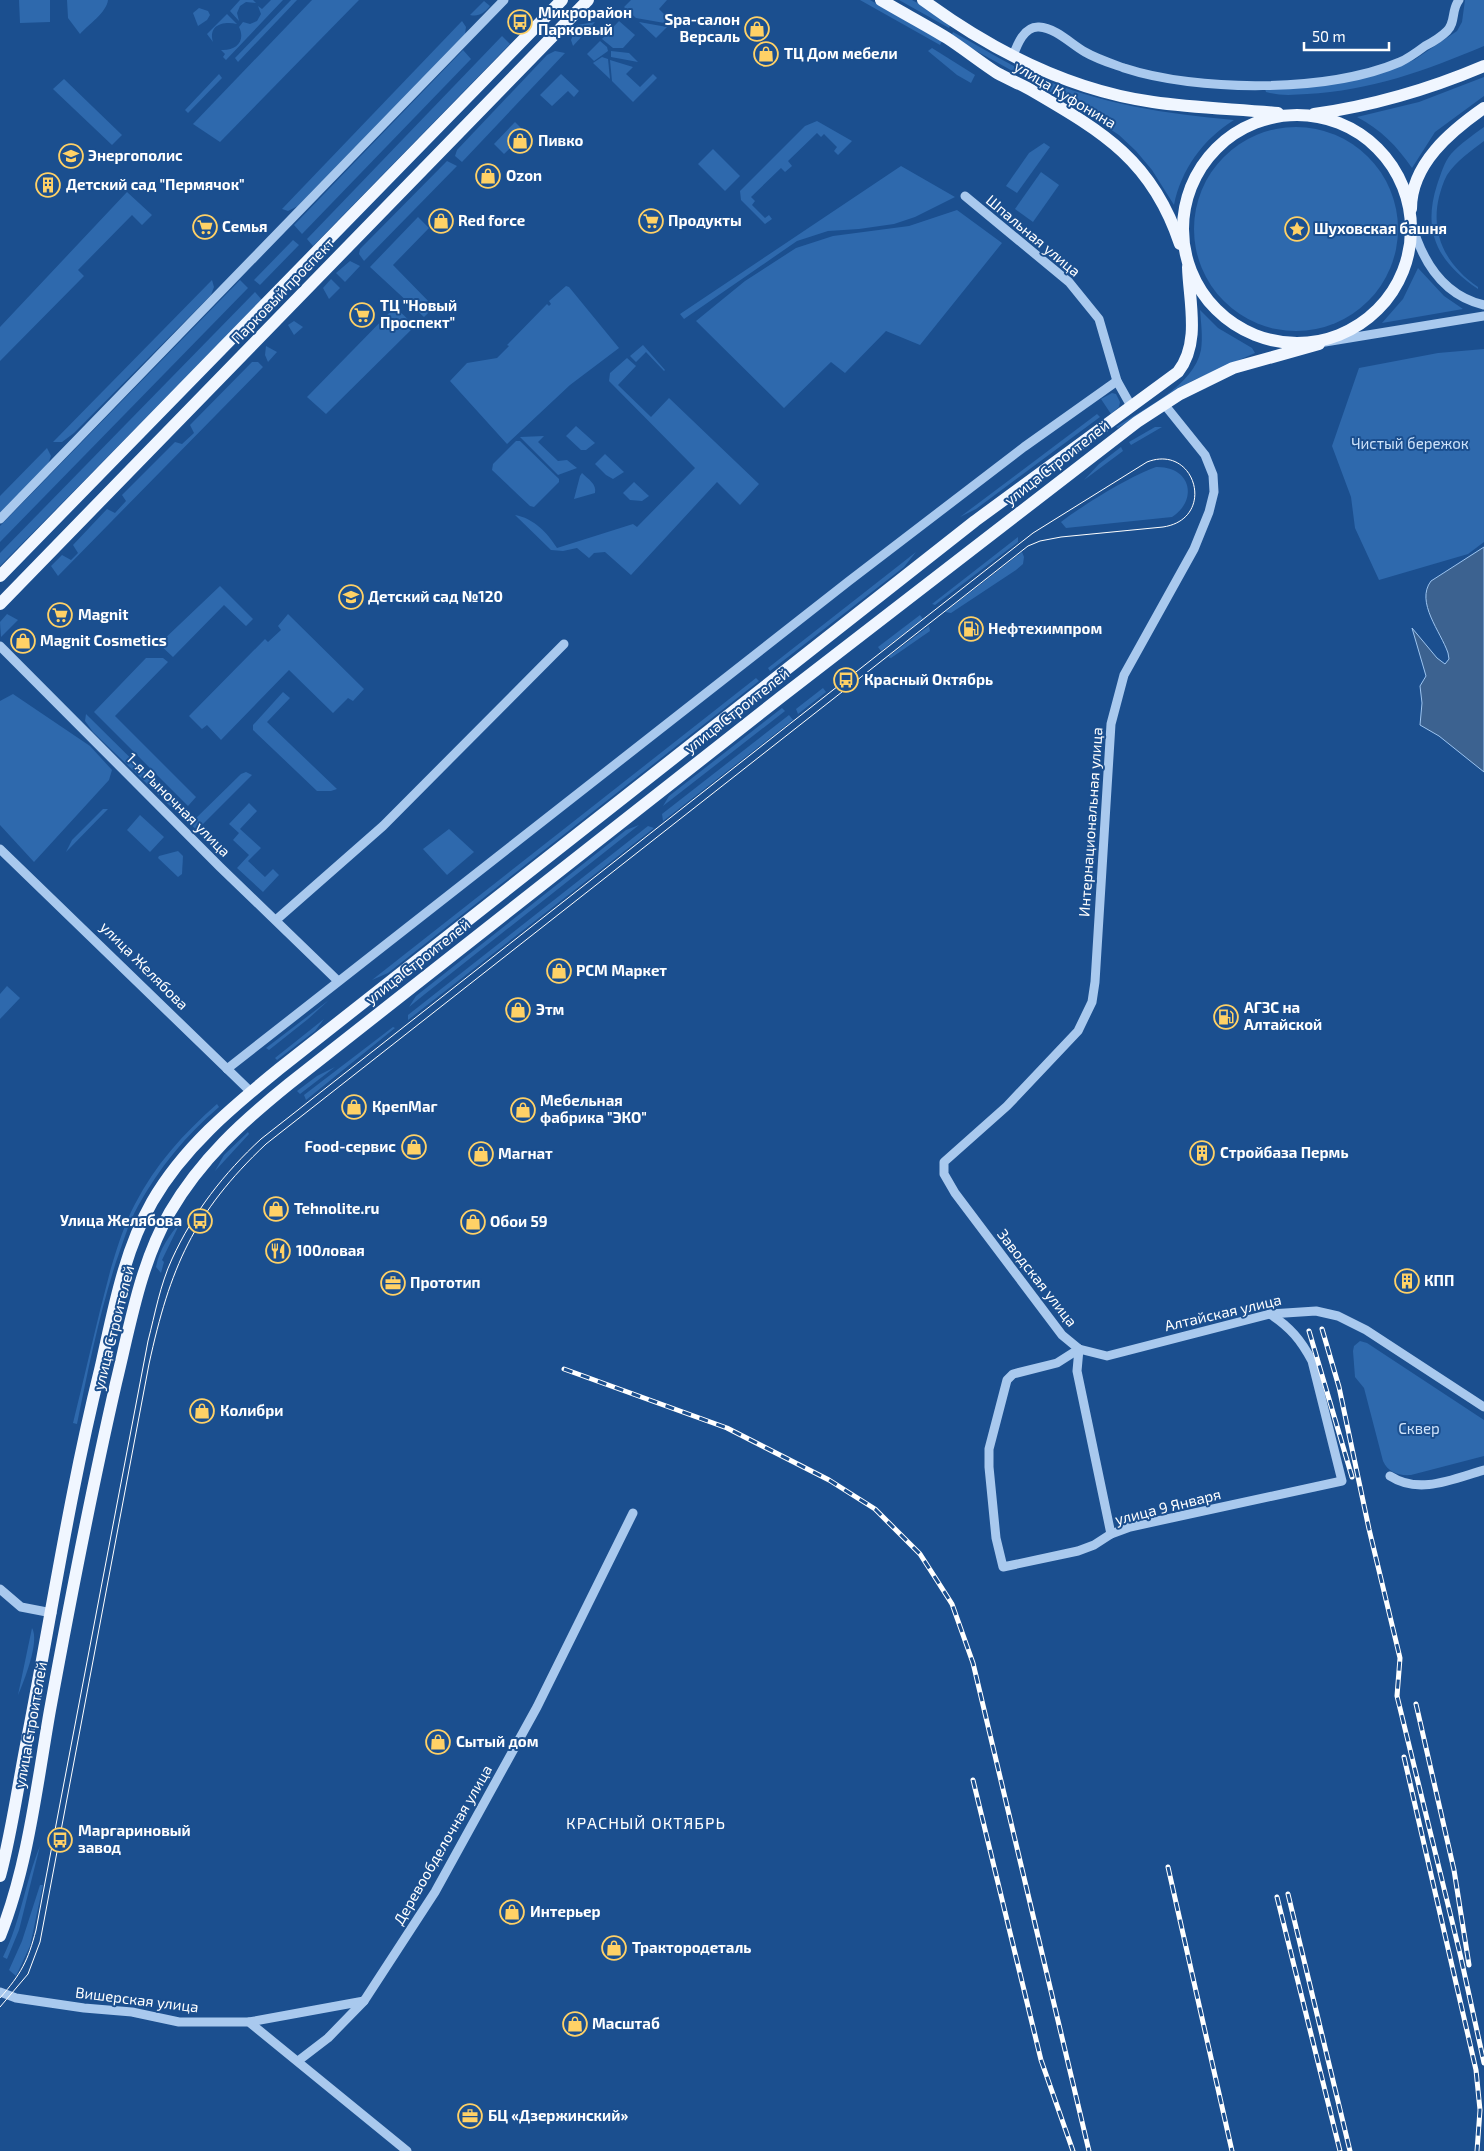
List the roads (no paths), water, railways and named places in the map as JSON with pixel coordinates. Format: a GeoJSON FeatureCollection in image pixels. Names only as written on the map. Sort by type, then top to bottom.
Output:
{"type":"FeatureCollection","features":[{"type":"Feature","properties":{"kind":"main road","name":"Парковый проспект"},"geometry":{"type":"LineString","coordinates":[[0,576],[562,0]]}},
{"type":"Feature","properties":{"kind":"main road","name":"Парковый проспект"},"geometry":{"type":"LineString","coordinates":[[0,604],[588,0]]}},
{"type":"Feature","properties":{"kind":"main road","name":"улица Куфонина"},"geometry":{"type":"LineString","coordinates":[[881,0],[947,38],[999,74],[1083,120],[1122,150],[1143,172],[1160,198],[1173,224],[1187,264]]}},
{"type":"Feature","properties":{"kind":"main road","name":"улица Куфонина"},"geometry":{"type":"LineString","coordinates":[[923,0],[969,33],[1013,56],[1069,81],[1138,100],[1301,115]]}},
{"type":"Feature","properties":{"kind":"main road"},"geometry":{"type":"LineString","coordinates":[[1301,115],[1380,100],[1441,82],[1484,66]]}},
{"type":"Feature","properties":{"kind":"main road"},"geometry":{"type":"LineString","coordinates":[[1410,217],[1413,192],[1431,156],[1446,137],[1484,108]]}},
{"type":"Feature","properties":{"kind":"main road","name":"улица Строителей"},"geometry":{"type":"LineString","coordinates":[[0,1876],[52,1613],[84,1432],[127,1261],[152,1202],[173,1170],[199,1138],[251,1092],[974,521],[1178,372],[1186,360],[1191,338],[1183,223],[1187,202],[1197,176],[1211,155],[1227,139],[1247,126],[1272,118],[1301,115]]}},
{"type":"Feature","properties":{"kind":"main road"},"geometry":{"type":"LineString","coordinates":[[1301,115],[1327,120],[1347,128],[1380,152],[1399,180],[1410,217]]}},
{"type":"Feature","properties":{"kind":"main road","name":"улица Строителей"},"geometry":{"type":"LineString","coordinates":[[0,1936],[15,1893],[27,1838],[72,1591],[104,1436],[137,1294],[157,1238],[170,1213],[189,1182],[213,1151],[267,1102],[781,697],[1117,436],[1180,394],[1233,368],[1337,338],[1361,324],[1382,305],[1391,293],[1406,258],[1410,240],[1410,217]]}},
{"type":"Feature","properties":{"kind":"main road"},"geometry":{"type":"LineString","coordinates":[[1187,264],[1206,298],[1238,326],[1282,341],[1322,343]]}},
{"type":"Feature","properties":{"kind":"main road","name":"улица Желябова"},"geometry":{"type":"LineString","coordinates":[[251,1092],[267,1102]]}},
{"type":"Feature","properties":{"kind":"street"},"geometry":{"type":"LineString","coordinates":[[0,519],[504,0]]}},
{"type":"Feature","properties":{"kind":"street"},"geometry":{"type":"LineString","coordinates":[[1013,56],[1028,30],[1040,27],[1064,38],[1095,57],[1110,63],[1173,80],[1246,85],[1331,81],[1383,68],[1408,58],[1447,32],[1453,22],[1454,8],[1458,0]]}},
{"type":"Feature","properties":{"kind":"street","name":"Шпальная улица"},"geometry":{"type":"LineString","coordinates":[[965,196],[1069,282],[1098,319],[1109,349],[1117,381],[1131,406]]}},
{"type":"Feature","properties":{"kind":"street"},"geometry":{"type":"LineString","coordinates":[[1410,217],[1420,248],[1435,274],[1460,296],[1484,305]]}},
{"type":"Feature","properties":{"kind":"street"},"geometry":{"type":"LineString","coordinates":[[1322,343],[1484,316]]}},
{"type":"Feature","properties":{"kind":"street"},"geometry":{"type":"LineString","coordinates":[[226,1069],[849,581],[1024,447],[1117,381]]}},
{"type":"Feature","properties":{"kind":"street","name":"Интернациональная улица"},"geometry":{"type":"LineString","coordinates":[[944,1162],[1007,1106],[1066,1045],[1084,1022],[1092,1002],[1095,982],[1110,724],[1124,675],[1194,549],[1209,512],[1214,492],[1213,475],[1205,455],[1164,404]]}},
{"type":"Feature","properties":{"kind":"street"},"geometry":{"type":"LineString","coordinates":[[276,920],[383,826],[564,644]]}},
{"type":"Feature","properties":{"kind":"street","name":"1-я Рыночная улица"},"geometry":{"type":"LineString","coordinates":[[0,646],[220,867],[338,982]]}},
{"type":"Feature","properties":{"kind":"street","name":"улица Желябова"},"geometry":{"type":"LineString","coordinates":[[0,849],[251,1092]]}},
{"type":"Feature","properties":{"kind":"street","name":"Заводская улица"},"geometry":{"type":"LineString","coordinates":[[944,1162],[944,1174],[955,1193],[1062,1335],[1079,1349],[1077,1371],[1111,1534]]}},
{"type":"Feature","properties":{"kind":"street","name":"Алтайская улица"},"geometry":{"type":"LineString","coordinates":[[1079,1349],[1107,1356],[1270,1314],[1316,1311],[1354,1322],[1484,1407]]}},
{"type":"Feature","properties":{"kind":"street","name":"улица 9 Января"},"geometry":{"type":"LineString","coordinates":[[1079,1349],[1057,1363],[1009,1376],[995,1420],[989,1449],[996,1538],[1003,1567],[1078,1551],[1094,1546],[1111,1534],[1130,1528],[1342,1481],[1312,1360],[1304,1344],[1294,1332],[1270,1314]]}},
{"type":"Feature","properties":{"kind":"street"},"geometry":{"type":"LineString","coordinates":[[1390,1476],[1401,1482],[1422,1486],[1484,1470]]}},
{"type":"Feature","properties":{"kind":"street","name":"Деревообделочная улица"},"geometry":{"type":"LineString","coordinates":[[298,2061],[328,2038],[364,2001],[435,1892],[567,1650],[633,1513]]}},
{"type":"Feature","properties":{"kind":"street"},"geometry":{"type":"LineString","coordinates":[[0,1589],[21,1607],[52,1613]]}},
{"type":"Feature","properties":{"kind":"street","name":"Вишерская улица"},"geometry":{"type":"LineString","coordinates":[[0,1992],[16,1998],[84,2008],[132,2012],[179,2022],[249,2022],[364,2001]]}},
{"type":"Feature","properties":{"kind":"street"},"geometry":{"type":"LineString","coordinates":[[249,2022],[298,2061],[322,2084],[407,2151]]}},
{"type":"Feature","properties":{"kind":"tram line"},"geometry":{"type":"LineString","coordinates":[[0,1998],[23,1967],[36,1930],[148,1341],[158,1300],[164,1279],[180,1242],[210,1194],[261,1139],[1033,533],[1147,462],[1164,459],[1178,463],[1188,472],[1194,484],[1195,498],[1190,511],[1180,521],[1163,527],[1061,537],[1040,541],[1028,546],[266,1144],[220,1194],[202,1219],[188,1244],[176,1270],[157,1330],[40,1942],[28,1974],[0,2007]]}},
{"type":"Feature","properties":{"kind":"railway"},"geometry":{"type":"LineString","coordinates":[[1322,1329],[1339,1387],[1369,1529],[1400,1658],[1397,1696],[1461,1958],[1484,2063]]}},
{"type":"Feature","properties":{"kind":"railway"},"geometry":{"type":"LineString","coordinates":[[1309,1331],[1352,1477]]}},
{"type":"Feature","properties":{"kind":"railway"},"geometry":{"type":"LineString","coordinates":[[564,1369],[727,1428],[829,1480],[875,1509],[920,1554],[952,1604],[973,1663],[1089,2151]]}},
{"type":"Feature","properties":{"kind":"railway"},"geometry":{"type":"LineString","coordinates":[[1416,1704],[1454,1870],[1469,1965]]}},
{"type":"Feature","properties":{"kind":"railway"},"geometry":{"type":"LineString","coordinates":[[1404,1757],[1476,2070],[1480,2110],[1477,2151]]}},
{"type":"Feature","properties":{"kind":"railway"},"geometry":{"type":"LineString","coordinates":[[973,1780],[1041,2060],[1073,2151]]}},
{"type":"Feature","properties":{"kind":"railway"},"geometry":{"type":"LineString","coordinates":[[1168,1867],[1232,2151]]}},
{"type":"Feature","properties":{"kind":"railway"},"geometry":{"type":"LineString","coordinates":[[1288,1894],[1350,2151]]}},
{"type":"Feature","properties":{"kind":"railway"},"geometry":{"type":"LineString","coordinates":[[1277,1897],[1340,2151]]}},
{"type":"Feature","properties":{"kind":"place","name":"Микрорайон Парковый"},"geometry":{"type":"Point","coordinates":[520,22]}},
{"type":"Feature","properties":{"kind":"place","name":"Spa-салон Версаль"},"geometry":{"type":"Point","coordinates":[757,29]}},
{"type":"Feature","properties":{"kind":"place","name":"ТЦ Дом мебели"},"geometry":{"type":"Point","coordinates":[766,54]}},
{"type":"Feature","properties":{"kind":"place","name":"Пивко"},"geometry":{"type":"Point","coordinates":[520,141]}},
{"type":"Feature","properties":{"kind":"place","name":"Энергополис"},"geometry":{"type":"Point","coordinates":[71,156]}},
{"type":"Feature","properties":{"kind":"place","name":"Ozon"},"geometry":{"type":"Point","coordinates":[488,176]}},
{"type":"Feature","properties":{"kind":"place","name":"Детский сад \"Пермячок\""},"geometry":{"type":"Point","coordinates":[48,185]}},
{"type":"Feature","properties":{"kind":"place","name":"Red force"},"geometry":{"type":"Point","coordinates":[441,221]}},
{"type":"Feature","properties":{"kind":"place","name":"Продукты"},"geometry":{"type":"Point","coordinates":[651,221]}},
{"type":"Feature","properties":{"kind":"place","name":"Семья"},"geometry":{"type":"Point","coordinates":[205,227]}},
{"type":"Feature","properties":{"kind":"place","name":"Шуховская башня"},"geometry":{"type":"Point","coordinates":[1297,229]}},
{"type":"Feature","properties":{"kind":"place","name":"ТЦ \"Новый Проспект\""},"geometry":{"type":"Point","coordinates":[362,315]}},
{"type":"Feature","properties":{"kind":"place","name":"Детский сад №120"},"geometry":{"type":"Point","coordinates":[351,597]}},
{"type":"Feature","properties":{"kind":"place","name":"Magnit"},"geometry":{"type":"Point","coordinates":[60,615]}},
{"type":"Feature","properties":{"kind":"place","name":"Нефтехимпром"},"geometry":{"type":"Point","coordinates":[971,629]}},
{"type":"Feature","properties":{"kind":"place","name":"Magnit Cosmetics"},"geometry":{"type":"Point","coordinates":[23,641]}},
{"type":"Feature","properties":{"kind":"place","name":"Красный Октябрь"},"geometry":{"type":"Point","coordinates":[846,680]}},
{"type":"Feature","properties":{"kind":"place","name":"РСМ Маркет"},"geometry":{"type":"Point","coordinates":[559,971]}},
{"type":"Feature","properties":{"kind":"place","name":"Этм"},"geometry":{"type":"Point","coordinates":[518,1010]}},
{"type":"Feature","properties":{"kind":"place","name":"АГЗС на Алтайской"},"geometry":{"type":"Point","coordinates":[1226,1017]}},
{"type":"Feature","properties":{"kind":"place","name":"КрепМаг"},"geometry":{"type":"Point","coordinates":[354,1107]}},
{"type":"Feature","properties":{"kind":"place","name":"Мебельная фабрика \"ЭКО\""},"geometry":{"type":"Point","coordinates":[523,1110]}},
{"type":"Feature","properties":{"kind":"place","name":"Food-сервис"},"geometry":{"type":"Point","coordinates":[414,1147]}},
{"type":"Feature","properties":{"kind":"place","name":"Стройбаза Пермь"},"geometry":{"type":"Point","coordinates":[1202,1153]}},
{"type":"Feature","properties":{"kind":"place","name":"Магнат"},"geometry":{"type":"Point","coordinates":[481,1154]}},
{"type":"Feature","properties":{"kind":"place","name":"Tehnolite.ru"},"geometry":{"type":"Point","coordinates":[276,1209]}},
{"type":"Feature","properties":{"kind":"place","name":"Улица Желябова"},"geometry":{"type":"Point","coordinates":[200,1221]}},
{"type":"Feature","properties":{"kind":"place","name":"Обои 59"},"geometry":{"type":"Point","coordinates":[473,1222]}},
{"type":"Feature","properties":{"kind":"place","name":"100ловая"},"geometry":{"type":"Point","coordinates":[278,1251]}},
{"type":"Feature","properties":{"kind":"place","name":"КПП"},"geometry":{"type":"Point","coordinates":[1407,1281]}},
{"type":"Feature","properties":{"kind":"place","name":"Прототип"},"geometry":{"type":"Point","coordinates":[393,1283]}},
{"type":"Feature","properties":{"kind":"place","name":"Колибри"},"geometry":{"type":"Point","coordinates":[202,1411]}},
{"type":"Feature","properties":{"kind":"place","name":"Сытый дом"},"geometry":{"type":"Point","coordinates":[438,1742]}},
{"type":"Feature","properties":{"kind":"place","name":"Маргариновый завод"},"geometry":{"type":"Point","coordinates":[60,1840]}},
{"type":"Feature","properties":{"kind":"place","name":"Интерьер"},"geometry":{"type":"Point","coordinates":[512,1912]}},
{"type":"Feature","properties":{"kind":"place","name":"Трактородеталь"},"geometry":{"type":"Point","coordinates":[614,1948]}},
{"type":"Feature","properties":{"kind":"place","name":"Масштаб"},"geometry":{"type":"Point","coordinates":[575,2024]}},
{"type":"Feature","properties":{"kind":"place","name":"БЦ «Дзержинский»"},"geometry":{"type":"Point","coordinates":[470,2116]}},
{"type":"Feature","properties":{"kind":"district","name":"КРАСНЫЙ ОКТЯБРЬ"},"geometry":{"type":"Point","coordinates":[646,1823]}},
{"type":"Feature","properties":{"kind":"park label","name":"Чистый бережок"},"geometry":{"type":"Point","coordinates":[1410,444]}},
{"type":"Feature","properties":{"kind":"park label","name":"Сквер"},"geometry":{"type":"Point","coordinates":[1419,1429]}}]}
